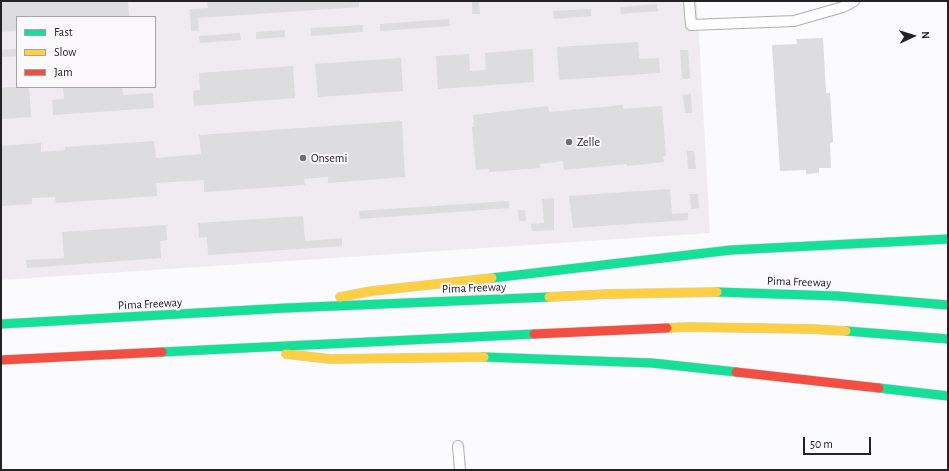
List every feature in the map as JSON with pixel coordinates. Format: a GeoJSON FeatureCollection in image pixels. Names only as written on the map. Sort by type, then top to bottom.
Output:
{"type":"FeatureCollection","features":[{"type":"Feature","properties":{"kind":"highway"},"geometry":{"type":"LineString","coordinates":[[286,308],[372,290],[451,283],[723,251],[845,243],[948,239]]}},
{"type":"Feature","properties":{"kind":"highway","name":"Pima Freeway"},"geometry":{"type":"LineString","coordinates":[[1,324],[286,308],[608,294],[730,292],[838,296],[948,305]]}},
{"type":"Feature","properties":{"kind":"highway"},"geometry":{"type":"LineString","coordinates":[[1,360],[689,327],[866,332],[948,339]]}},
{"type":"Feature","properties":{"kind":"highway"},"geometry":{"type":"LineString","coordinates":[[233,348],[330,359],[483,357],[652,363],[791,377],[948,396]]}},
{"type":"Feature","properties":{"kind":"street"},"geometry":{"type":"LineString","coordinates":[[689,1],[691,25],[794,21],[843,7],[854,1]]}},
{"type":"Feature","properties":{"kind":"street"},"geometry":{"type":"LineString","coordinates":[[458,446],[460,470]]}},
{"type":"Feature","properties":{"kind":"shaded area"},"geometry":{"type":"Polygon","coordinates":[[[1,1],[697,1],[710,233],[1,280],[1,1]]]}},
{"type":"Feature","properties":{"kind":"building"},"geometry":{"type":"Polygon","coordinates":[[[1,1],[128,1],[129,16],[16,16],[16,31],[1,32],[1,1]]]}},
{"type":"Feature","properties":{"kind":"building"},"geometry":{"type":"Polygon","coordinates":[[[207,1],[359,1],[359,7],[198,18],[199,31],[191,31],[190,9],[208,8],[207,1]]]}},
{"type":"Feature","properties":{"kind":"building"},"geometry":{"type":"Polygon","coordinates":[[[472,1],[479,1],[480,14],[472,14],[472,1]]]}},
{"type":"Feature","properties":{"kind":"building"},"geometry":{"type":"Polygon","coordinates":[[[657,4],[658,11],[621,14],[620,7],[657,4]]]}},
{"type":"Feature","properties":{"kind":"building"},"geometry":{"type":"Polygon","coordinates":[[[591,9],[591,16],[554,19],[553,11],[591,9]]]}},
{"type":"Feature","properties":{"kind":"building"},"geometry":{"type":"Polygon","coordinates":[[[449,19],[450,26],[380,31],[380,24],[449,19]]]}},
{"type":"Feature","properties":{"kind":"building"},"geometry":{"type":"Polygon","coordinates":[[[363,25],[363,32],[311,36],[311,28],[363,25]]]}},
{"type":"Feature","properties":{"kind":"building"},"geometry":{"type":"Polygon","coordinates":[[[285,30],[285,37],[256,39],[256,32],[285,30]]]}},
{"type":"Feature","properties":{"kind":"building"},"geometry":{"type":"Polygon","coordinates":[[[240,33],[241,40],[200,43],[199,36],[240,33]]]}},
{"type":"Feature","properties":{"kind":"building"},"geometry":{"type":"Polygon","coordinates":[[[823,38],[826,93],[830,93],[833,142],[830,143],[831,168],[819,168],[819,173],[806,174],[806,170],[780,171],[772,45],[797,44],[796,39],[823,38]]]}},
{"type":"Feature","properties":{"kind":"building"},"geometry":{"type":"Polygon","coordinates":[[[638,42],[639,59],[659,58],[660,73],[559,80],[557,47],[638,42]]]}},
{"type":"Feature","properties":{"kind":"building"},"geometry":{"type":"Polygon","coordinates":[[[16,49],[16,56],[1,57],[1,50],[16,49]]]}},
{"type":"Feature","properties":{"kind":"building"},"geometry":{"type":"Polygon","coordinates":[[[533,49],[534,82],[438,89],[436,56],[469,54],[470,71],[486,70],[485,53],[533,49]]]}},
{"type":"Feature","properties":{"kind":"building"},"geometry":{"type":"Polygon","coordinates":[[[680,50],[688,50],[690,79],[682,79],[680,50]]]}},
{"type":"Feature","properties":{"kind":"building"},"geometry":{"type":"Polygon","coordinates":[[[401,58],[403,91],[318,97],[315,64],[401,58]]]}},
{"type":"Feature","properties":{"kind":"building"},"geometry":{"type":"Polygon","coordinates":[[[293,66],[295,98],[194,106],[193,91],[200,90],[199,73],[293,66]]]}},
{"type":"Feature","properties":{"kind":"building"},"geometry":{"type":"Polygon","coordinates":[[[1,88],[29,88],[31,117],[1,119],[1,88]]]}},
{"type":"Feature","properties":{"kind":"building"},"geometry":{"type":"Polygon","coordinates":[[[63,88],[122,88],[123,95],[153,93],[154,108],[53,115],[52,100],[64,99],[63,88]]]}},
{"type":"Feature","properties":{"kind":"building"},"geometry":{"type":"Polygon","coordinates":[[[691,94],[692,113],[685,113],[683,95],[691,94]]]}},
{"type":"Feature","properties":{"kind":"building","name":"Zelle"},"geometry":{"type":"Polygon","coordinates":[[[623,105],[623,109],[662,106],[666,156],[663,156],[664,162],[564,170],[563,161],[540,164],[540,168],[489,172],[489,169],[476,170],[472,127],[474,127],[473,115],[548,106],[549,112],[623,105]]]}},
{"type":"Feature","properties":{"kind":"building"},"geometry":{"type":"Polygon","coordinates":[[[402,121],[405,177],[328,183],[328,177],[304,179],[305,185],[204,192],[204,180],[156,183],[157,196],[56,203],[55,197],[32,198],[32,204],[1,206],[1,146],[41,143],[41,152],[65,150],[65,147],[154,141],[156,158],[201,154],[199,135],[402,121]]]}},
{"type":"Feature","properties":{"kind":"building"},"geometry":{"type":"Polygon","coordinates":[[[687,151],[694,151],[696,169],[688,169],[687,151]]]}},
{"type":"Feature","properties":{"kind":"building"},"geometry":{"type":"Polygon","coordinates":[[[670,189],[672,214],[688,213],[688,220],[573,228],[569,196],[670,189]]]}},
{"type":"Feature","properties":{"kind":"building"},"geometry":{"type":"Polygon","coordinates":[[[690,194],[698,194],[699,208],[691,209],[690,194]]]}},
{"type":"Feature","properties":{"kind":"building"},"geometry":{"type":"Polygon","coordinates":[[[554,198],[554,230],[532,231],[531,224],[544,223],[542,199],[554,198]]]}},
{"type":"Feature","properties":{"kind":"building"},"geometry":{"type":"Polygon","coordinates":[[[509,201],[509,208],[360,219],[359,211],[509,201]]]}},
{"type":"Feature","properties":{"kind":"building"},"geometry":{"type":"Polygon","coordinates":[[[518,210],[525,210],[526,221],[519,221],[518,210]]]}},
{"type":"Feature","properties":{"kind":"building"},"geometry":{"type":"Polygon","coordinates":[[[303,216],[305,241],[342,238],[342,246],[208,255],[207,237],[199,238],[198,223],[303,216]]]}},
{"type":"Feature","properties":{"kind":"building"},"geometry":{"type":"Polygon","coordinates":[[[166,225],[167,240],[160,241],[161,258],[27,268],[26,260],[64,258],[62,232],[166,225]]]}},
{"type":"Feature","properties":{"kind":"traffic: fast"},"geometry":{"type":"LineString","coordinates":[[492,278],[731,250],[948,239]]}},
{"type":"Feature","properties":{"kind":"traffic: fast"},"geometry":{"type":"LineString","coordinates":[[717,292],[838,296],[948,305]]}},
{"type":"Feature","properties":{"kind":"traffic: fast"},"geometry":{"type":"LineString","coordinates":[[1,324],[286,308],[549,297]]}},
{"type":"Feature","properties":{"kind":"traffic: fast"},"geometry":{"type":"LineString","coordinates":[[846,331],[948,339]]}},
{"type":"Feature","properties":{"kind":"traffic: fast"},"geometry":{"type":"LineString","coordinates":[[162,352],[534,334]]}},
{"type":"Feature","properties":{"kind":"traffic: fast"},"geometry":{"type":"LineString","coordinates":[[484,357],[652,363],[736,372]]}},
{"type":"Feature","properties":{"kind":"traffic: fast"},"geometry":{"type":"LineString","coordinates":[[879,388],[948,396]]}},
{"type":"Feature","properties":{"kind":"traffic: slow"},"geometry":{"type":"LineString","coordinates":[[340,297],[372,291],[492,278]]}},
{"type":"Feature","properties":{"kind":"traffic: slow"},"geometry":{"type":"LineString","coordinates":[[549,297],[608,294],[717,292]]}},
{"type":"Feature","properties":{"kind":"traffic: slow"},"geometry":{"type":"LineString","coordinates":[[667,328],[813,329],[846,331]]}},
{"type":"Feature","properties":{"kind":"traffic: slow"},"geometry":{"type":"LineString","coordinates":[[286,354],[330,359],[484,357]]}},
{"type":"Feature","properties":{"kind":"traffic: jam"},"geometry":{"type":"LineString","coordinates":[[534,334],[667,328]]}},
{"type":"Feature","properties":{"kind":"traffic: jam"},"geometry":{"type":"LineString","coordinates":[[1,360],[162,352]]}},
{"type":"Feature","properties":{"kind":"traffic: jam"},"geometry":{"type":"LineString","coordinates":[[736,372],[879,388]]}},
{"type":"Feature","properties":{"kind":"place","name":"Zelle"},"geometry":{"type":"Point","coordinates":[569,142]}},
{"type":"Feature","properties":{"kind":"place","name":"Onsemi"},"geometry":{"type":"Point","coordinates":[303,158]}}]}
